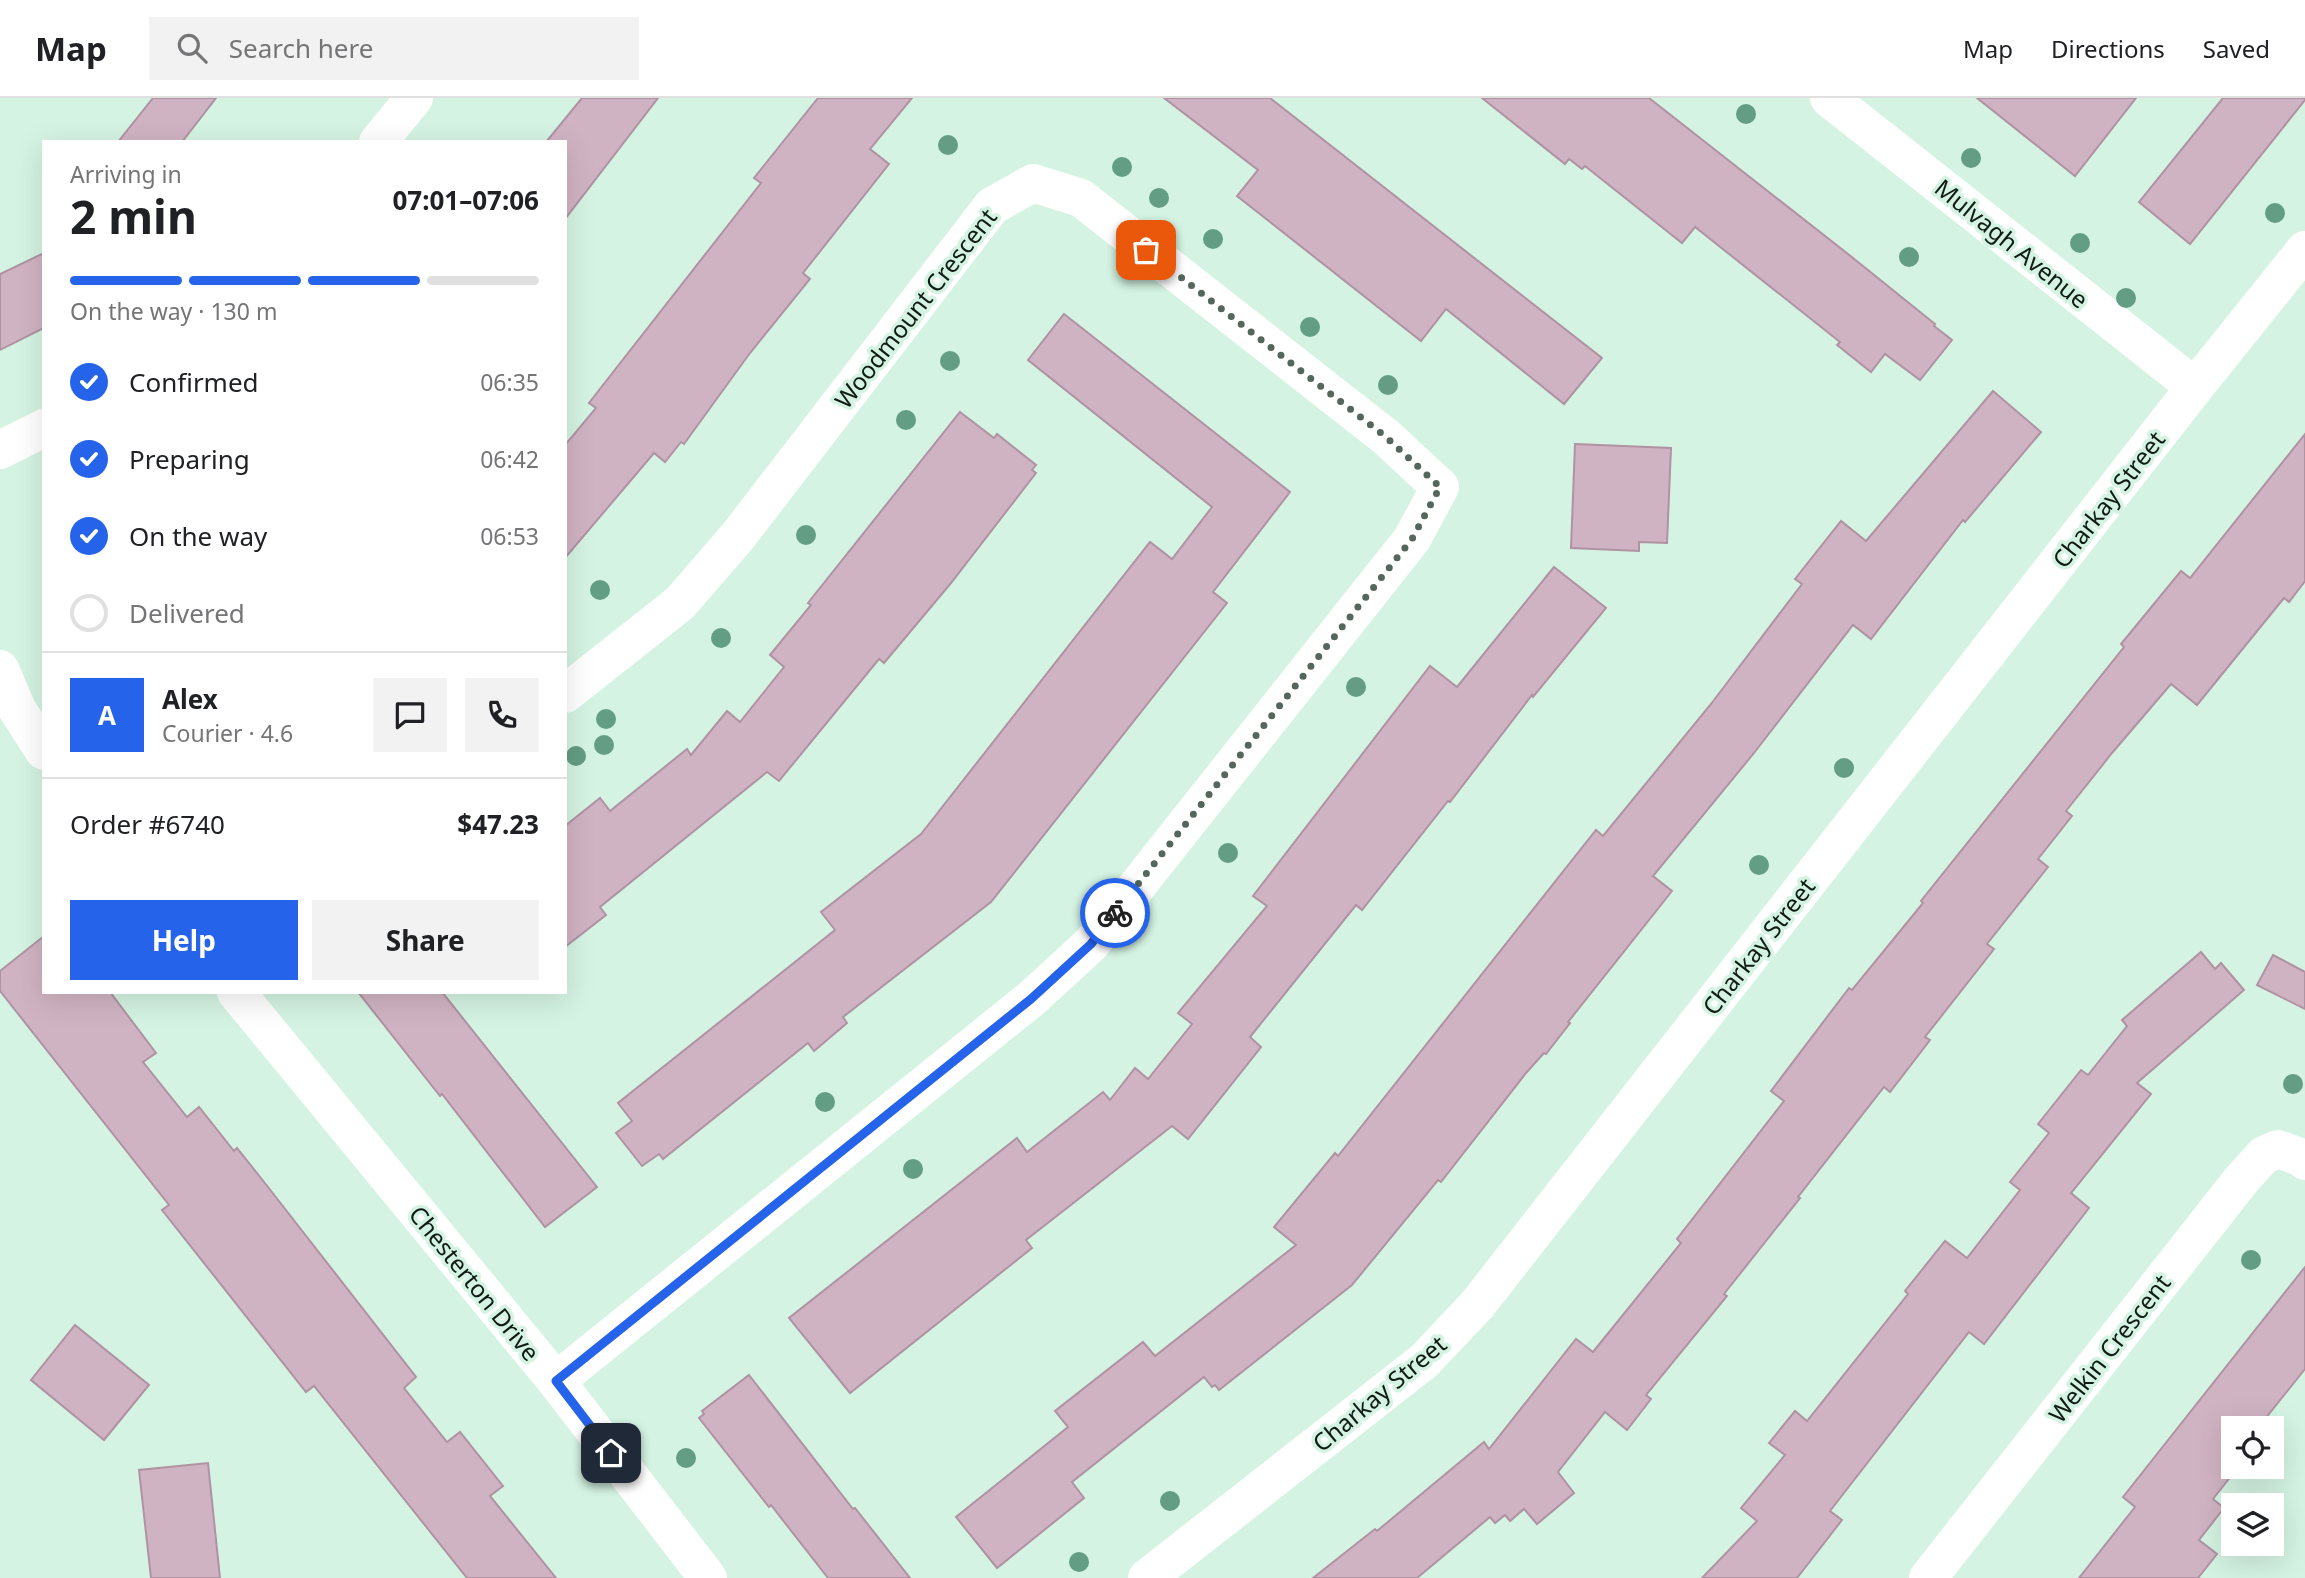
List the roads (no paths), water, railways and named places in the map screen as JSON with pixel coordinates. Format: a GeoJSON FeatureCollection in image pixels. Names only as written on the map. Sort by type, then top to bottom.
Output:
{"type":"FeatureCollection","features":[{"type":"Feature","properties":{"kind":"street"},"geometry":{"type":"LineString","coordinates":[[380,140],[414,98]]}},
{"type":"Feature","properties":{"kind":"street","name":"Mulvagh Avenue"},"geometry":{"type":"LineString","coordinates":[[1829,98],[2195,387]]}},
{"type":"Feature","properties":{"kind":"street","name":"Woodmount Crescent"},"geometry":{"type":"LineString","coordinates":[[556,1381],[1031,999],[1091,944],[1412,539],[1440,487],[1386,437],[1081,198],[1033,183],[992,206],[738,536],[680,603],[567,692]]}},
{"type":"Feature","properties":{"kind":"street","name":"Charkay Street"},"geometry":{"type":"LineString","coordinates":[[1147,1578],[1424,1361],[1477,1305],[2305,250]]}},
{"type":"Feature","properties":{"kind":"street"},"geometry":{"type":"LineString","coordinates":[[0,450],[42,429]]}},
{"type":"Feature","properties":{"kind":"street"},"geometry":{"type":"LineString","coordinates":[[0,669],[9,713],[42,749]]}},
{"type":"Feature","properties":{"kind":"street","name":"Chesterton Drive"},"geometry":{"type":"LineString","coordinates":[[238,994],[556,1381],[708,1578]]}},
{"type":"Feature","properties":{"kind":"street","name":"Welkin Crescent"},"geometry":{"type":"LineString","coordinates":[[1928,1578],[2242,1179],[2264,1155],[2278,1149],[2305,1161]]}}]}
